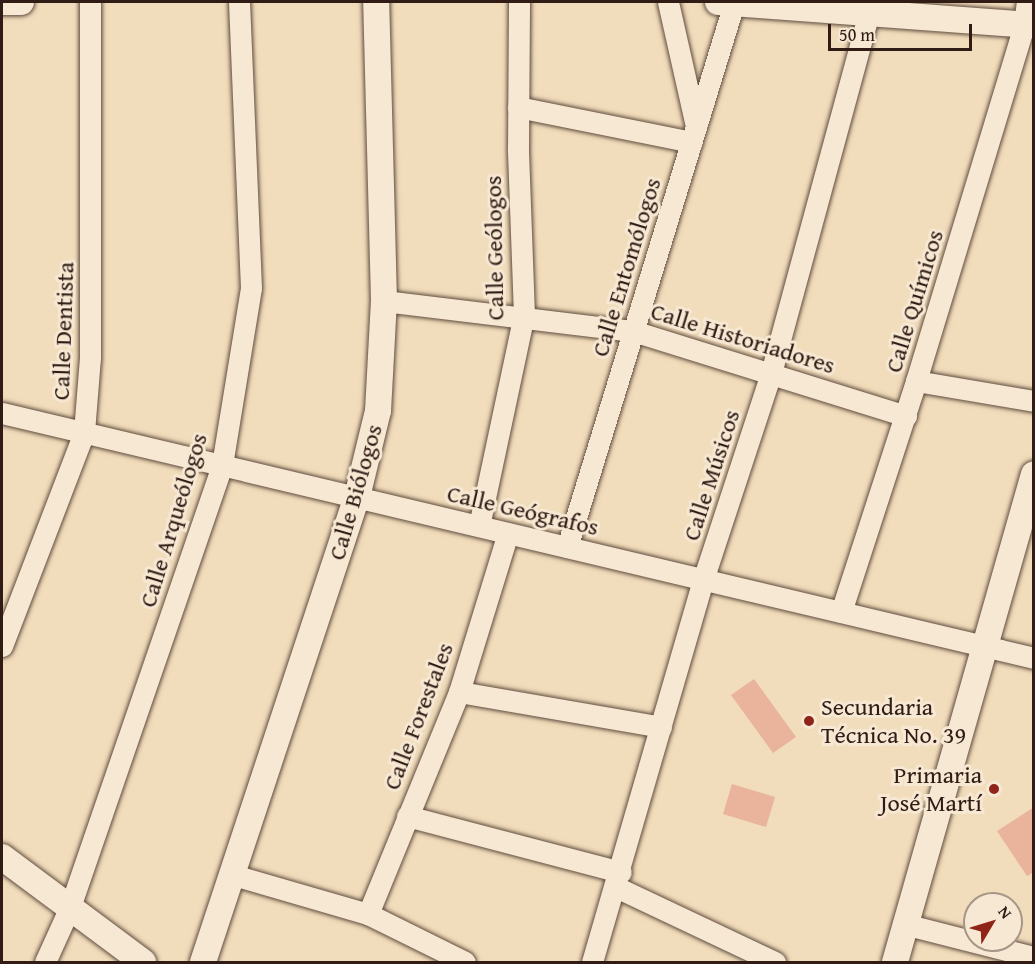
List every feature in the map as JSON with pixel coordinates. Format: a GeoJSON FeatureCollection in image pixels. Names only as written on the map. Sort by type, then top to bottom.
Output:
{"type":"FeatureCollection","features":[{"type":"Feature","properties":{"kind":"street"},"geometry":{"type":"LineString","coordinates":[[2,2],[21,2]]}},
{"type":"Feature","properties":{"kind":"street","name":"Calle Dentista"},"geometry":{"type":"LineString","coordinates":[[2,645],[84,432],[90,358],[90,2]]}},
{"type":"Feature","properties":{"kind":"street","name":"Calle Arqueólogos"},"geometry":{"type":"LineString","coordinates":[[45,963],[70,907],[222,465],[251,288],[239,2]]}},
{"type":"Feature","properties":{"kind":"street","name":"Calle Biólogos"},"geometry":{"type":"LineString","coordinates":[[203,963],[230,874],[357,497],[378,411],[384,301],[376,2]]}},
{"type":"Feature","properties":{"kind":"street","name":"Calle Geólogos"},"geometry":{"type":"LineString","coordinates":[[479,526],[524,315],[518,107],[519,2]]}},
{"type":"Feature","properties":{"kind":"street"},"geometry":{"type":"LineString","coordinates":[[518,107],[694,134],[668,2]]}},
{"type":"Feature","properties":{"kind":"street"},"geometry":{"type":"LineString","coordinates":[[726,2],[871,6],[1028,17]]}},
{"type":"Feature","properties":{"kind":"street","name":"Calle Entomólogos"},"geometry":{"type":"LineString","coordinates":[[567,547],[694,134],[726,2]]}},
{"type":"Feature","properties":{"kind":"street","name":"Calle Músicos"},"geometry":{"type":"LineString","coordinates":[[592,963],[619,879],[704,580],[771,374],[871,6]]}},
{"type":"Feature","properties":{"kind":"street","name":"Calle Químicos"},"geometry":{"type":"LineString","coordinates":[[841,612],[906,416],[1028,17]]}},
{"type":"Feature","properties":{"kind":"street","name":"Calle Historiadores"},"geometry":{"type":"LineString","coordinates":[[384,301],[524,315],[633,331],[906,416]]}},
{"type":"Feature","properties":{"kind":"street"},"geometry":{"type":"LineString","coordinates":[[916,381],[1034,400]]}},
{"type":"Feature","properties":{"kind":"street","name":"Calle Geógrafos"},"geometry":{"type":"LineString","coordinates":[[2,413],[1034,658]]}},
{"type":"Feature","properties":{"kind":"street"},"geometry":{"type":"LineString","coordinates":[[896,963],[1034,474]]}},
{"type":"Feature","properties":{"kind":"street","name":"Calle Forestales"},"geometry":{"type":"LineString","coordinates":[[368,914],[459,692],[508,533]]}},
{"type":"Feature","properties":{"kind":"street"},"geometry":{"type":"LineString","coordinates":[[459,692],[661,727]]}},
{"type":"Feature","properties":{"kind":"street"},"geometry":{"type":"LineString","coordinates":[[408,816],[619,879],[775,963]]}},
{"type":"Feature","properties":{"kind":"street"},"geometry":{"type":"LineString","coordinates":[[2,856],[143,963]]}},
{"type":"Feature","properties":{"kind":"street"},"geometry":{"type":"LineString","coordinates":[[230,874],[368,914],[465,963]]}},
{"type":"Feature","properties":{"kind":"street"},"geometry":{"type":"LineString","coordinates":[[908,925],[1034,957]]}},
{"type":"Feature","properties":{"kind":"building"},"geometry":{"type":"Polygon","coordinates":[[[754,679],[796,737],[773,753],[731,695],[754,679]]]}},
{"type":"Feature","properties":{"kind":"building"},"geometry":{"type":"Polygon","coordinates":[[[732,784],[775,797],[766,827],[723,814],[732,784]]]}},
{"type":"Feature","properties":{"kind":"building"},"geometry":{"type":"Polygon","coordinates":[[[1034,807],[1034,872],[1027,876],[997,831],[1034,807]]]}},
{"type":"Feature","properties":{"kind":"place","name":"Secundaria Técnica No. 39"},"geometry":{"type":"Point","coordinates":[809,721]}},
{"type":"Feature","properties":{"kind":"place","name":"Primaria José Martí"},"geometry":{"type":"Point","coordinates":[994,789]}}]}
